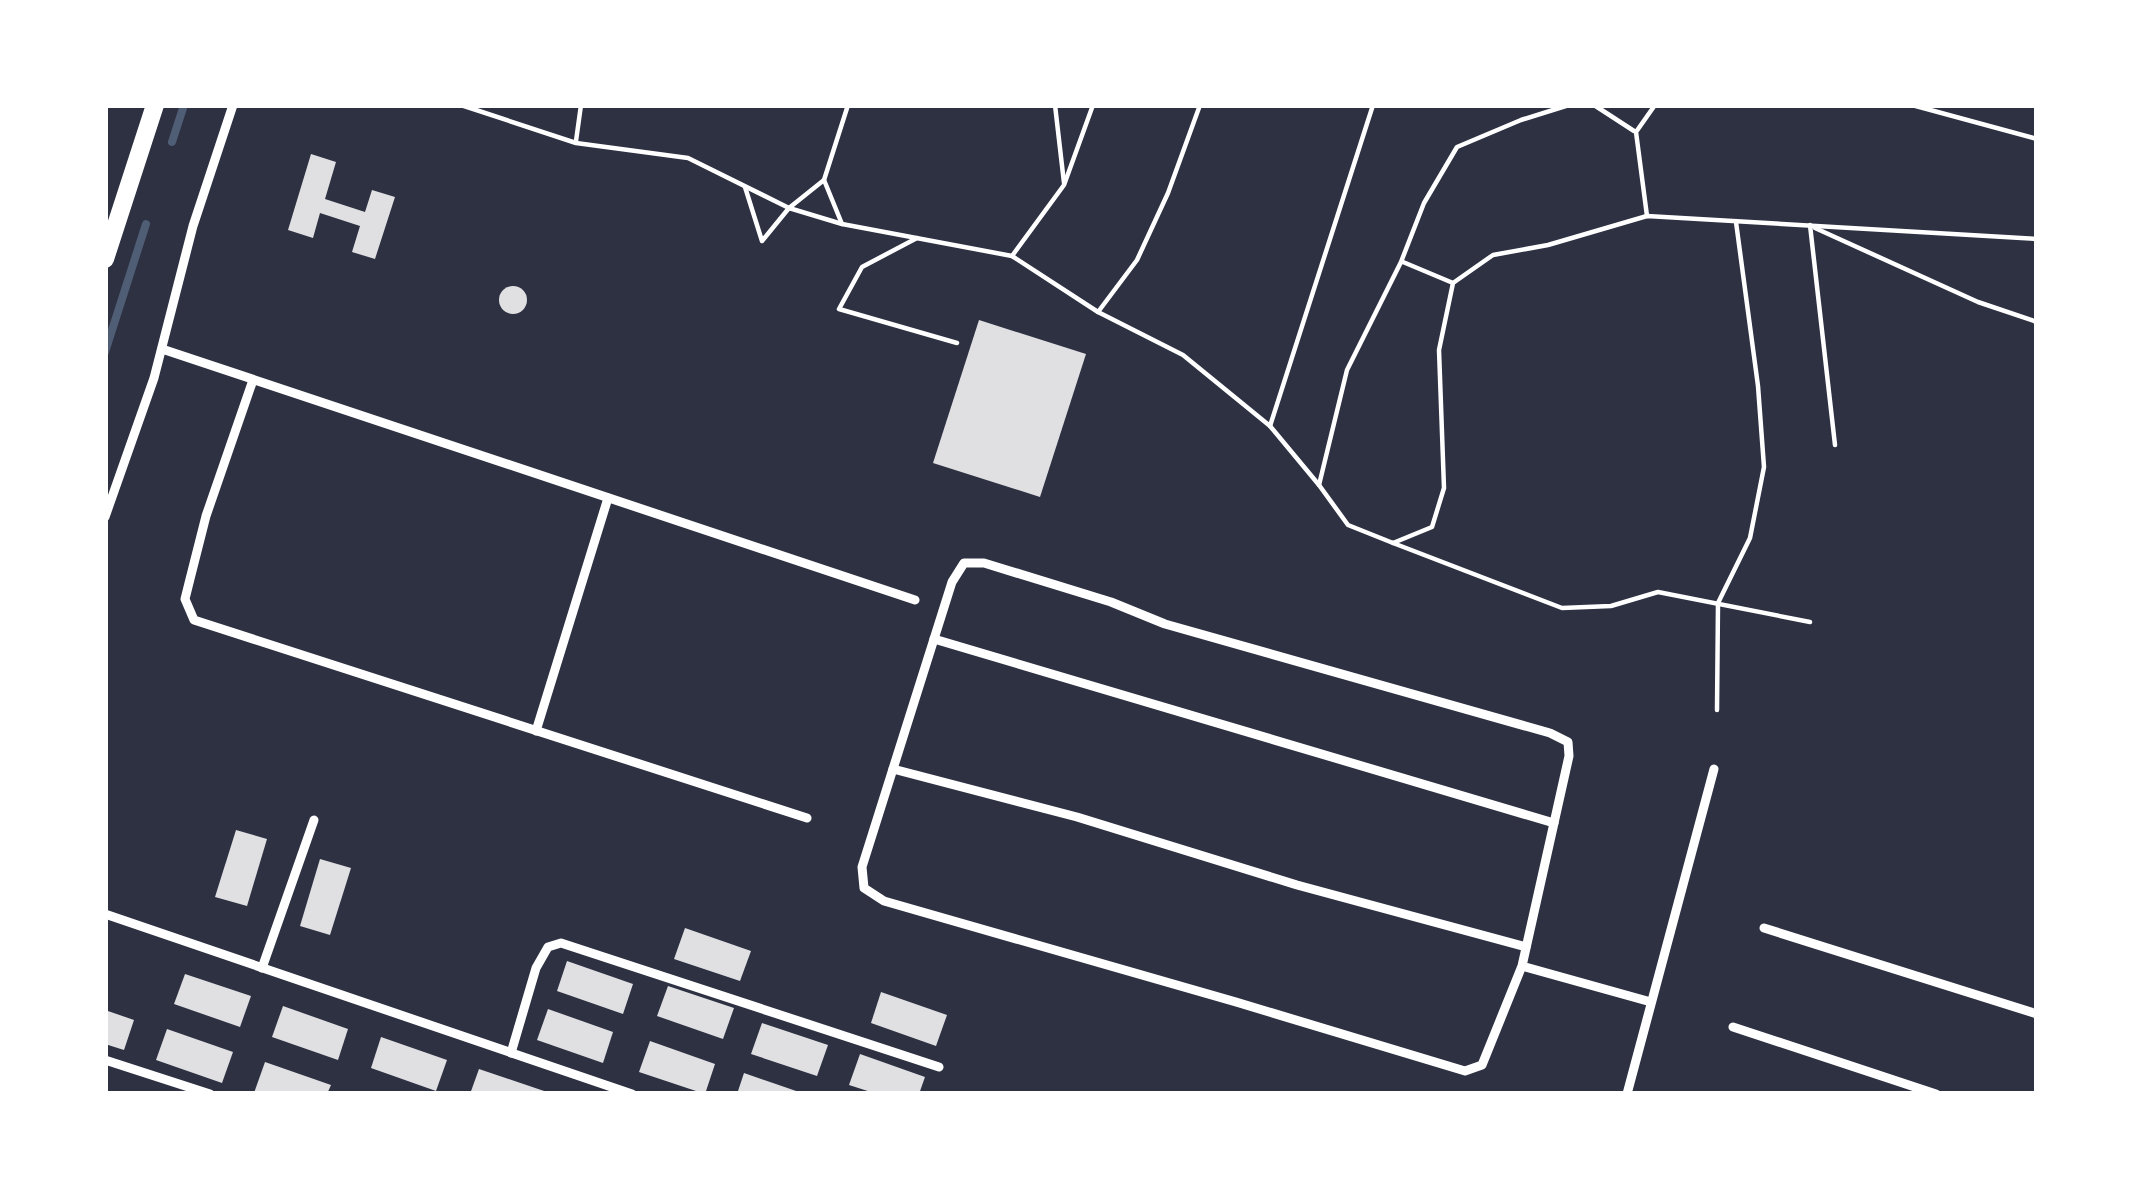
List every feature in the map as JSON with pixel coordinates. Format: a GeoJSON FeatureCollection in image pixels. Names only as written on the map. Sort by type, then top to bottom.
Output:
{"type":"FeatureCollection","features":[{"type":"Feature","properties":{"kind":"highway"},"geometry":{"type":"LineString","coordinates":[[105,259],[154,105]]}},
{"type":"Feature","properties":{"kind":"street"},"geometry":{"type":"LineString","coordinates":[[105,517],[162,349],[193,226],[232,105]]}},
{"type":"Feature","properties":{"kind":"street"},"geometry":{"type":"LineString","coordinates":[[162,349],[915,600]]}},
{"type":"Feature","properties":{"kind":"street"},"geometry":{"type":"LineString","coordinates":[[253,380],[206,516],[185,599],[194,620],[807,818]]}},
{"type":"Feature","properties":{"kind":"street"},"geometry":{"type":"LineString","coordinates":[[536,731],[608,498]]}},
{"type":"Feature","properties":{"kind":"street"},"geometry":{"type":"LineString","coordinates":[[964,563],[984,563],[1111,602],[1165,624],[1568,742],[1569,756],[1522,966],[1482,1065],[1465,1071],[884,901],[864,888],[862,867],[934,639],[952,582],[964,563]]}},
{"type":"Feature","properties":{"kind":"street"},"geometry":{"type":"LineString","coordinates":[[934,639],[1554,823]]}},
{"type":"Feature","properties":{"kind":"street"},"geometry":{"type":"LineString","coordinates":[[1627,1094],[1714,769]]}},
{"type":"Feature","properties":{"kind":"street"},"geometry":{"type":"LineString","coordinates":[[892,770],[1077,817],[1297,885],[1526,947]]}},
{"type":"Feature","properties":{"kind":"street"},"geometry":{"type":"LineString","coordinates":[[262,968],[314,820]]}},
{"type":"Feature","properties":{"kind":"street"},"geometry":{"type":"LineString","coordinates":[[105,914],[632,1094]]}},
{"type":"Feature","properties":{"kind":"street"},"geometry":{"type":"LineString","coordinates":[[1764,928],[2037,1014]]}},
{"type":"Feature","properties":{"kind":"street"},"geometry":{"type":"LineString","coordinates":[[511,1053],[536,968],[548,946],[561,943],[939,1067]]}},
{"type":"Feature","properties":{"kind":"street"},"geometry":{"type":"LineString","coordinates":[[1522,966],[1652,1002]]}},
{"type":"Feature","properties":{"kind":"street"},"geometry":{"type":"LineString","coordinates":[[1733,1027],[1936,1094]]}},
{"type":"Feature","properties":{"kind":"street"},"geometry":{"type":"LineString","coordinates":[[105,1060],[210,1094]]}},
{"type":"Feature","properties":{"kind":"lane"},"geometry":{"type":"LineString","coordinates":[[460,105],[576,143],[688,158],[789,208],[842,224],[1012,256],[1098,312],[1184,355],[1270,426],[1348,525],[1562,608],[1611,606],[1658,592],[1810,622]]}},
{"type":"Feature","properties":{"kind":"lane"},"geometry":{"type":"LineString","coordinates":[[576,143],[580,105]]}},
{"type":"Feature","properties":{"kind":"lane"},"geometry":{"type":"LineString","coordinates":[[745,186],[762,241],[789,208],[824,180],[848,105]]}},
{"type":"Feature","properties":{"kind":"lane"},"geometry":{"type":"LineString","coordinates":[[1055,105],[1064,185]]}},
{"type":"Feature","properties":{"kind":"lane"},"geometry":{"type":"LineString","coordinates":[[1012,256],[1064,185],[1094,105]]}},
{"type":"Feature","properties":{"kind":"lane"},"geometry":{"type":"LineString","coordinates":[[1098,312],[1137,260],[1168,194],[1200,105]]}},
{"type":"Feature","properties":{"kind":"lane"},"geometry":{"type":"LineString","coordinates":[[1270,426],[1373,106],[1364,105]]}},
{"type":"Feature","properties":{"kind":"lane"},"geometry":{"type":"LineString","coordinates":[[1319,484],[1347,370],[1401,262],[1424,203],[1457,147],[1568,105]]}},
{"type":"Feature","properties":{"kind":"lane"},"geometry":{"type":"LineString","coordinates":[[1594,105],[1636,132]]}},
{"type":"Feature","properties":{"kind":"lane"},"geometry":{"type":"LineString","coordinates":[[1647,216],[1636,132],[1655,105]]}},
{"type":"Feature","properties":{"kind":"lane"},"geometry":{"type":"LineString","coordinates":[[1912,105],[2037,139]]}},
{"type":"Feature","properties":{"kind":"lane"},"geometry":{"type":"LineString","coordinates":[[824,180],[842,224]]}},
{"type":"Feature","properties":{"kind":"lane"},"geometry":{"type":"LineString","coordinates":[[1393,543],[1432,527],[1444,488],[1438,350],[1453,283],[1493,255],[1548,245],[1647,216],[2037,239]]}},
{"type":"Feature","properties":{"kind":"lane"},"geometry":{"type":"LineString","coordinates":[[1717,710],[1718,602],[1750,538],[1764,467],[1736,221]]}},
{"type":"Feature","properties":{"kind":"lane"},"geometry":{"type":"LineString","coordinates":[[1810,226],[1978,302],[2037,322]]}},
{"type":"Feature","properties":{"kind":"lane"},"geometry":{"type":"LineString","coordinates":[[1810,226],[1834,445]]}},
{"type":"Feature","properties":{"kind":"lane"},"geometry":{"type":"LineString","coordinates":[[917,238],[862,267],[839,309],[957,343]]}},
{"type":"Feature","properties":{"kind":"lane"},"geometry":{"type":"LineString","coordinates":[[1401,262],[1453,283]]}},
{"type":"Feature","properties":{"kind":"building"},"geometry":{"type":"Polygon","coordinates":[[[311,154],[336,162],[325,199],[365,212],[372,190],[395,197],[375,259],[352,252],[360,226],[320,213],[313,238],[288,230],[311,154]]]}},
{"type":"Feature","properties":{"kind":"building"},"geometry":{"type":"Polygon","coordinates":[[[513,286],[523,290],[527,300],[523,310],[513,314],[503,310],[499,300],[503,290],[513,286]]]}},
{"type":"Feature","properties":{"kind":"building"},"geometry":{"type":"Polygon","coordinates":[[[979,320],[1086,354],[1040,497],[933,463],[979,320]]]}},
{"type":"Feature","properties":{"kind":"building"},"geometry":{"type":"Polygon","coordinates":[[[236,830],[267,839],[247,906],[215,897],[236,830]]]}},
{"type":"Feature","properties":{"kind":"building"},"geometry":{"type":"Polygon","coordinates":[[[320,859],[351,868],[330,935],[300,926],[320,859]]]}},
{"type":"Feature","properties":{"kind":"building"},"geometry":{"type":"Polygon","coordinates":[[[685,928],[751,951],[740,981],[674,959],[685,928]]]}},
{"type":"Feature","properties":{"kind":"building"},"geometry":{"type":"Polygon","coordinates":[[[567,961],[633,984],[623,1014],[557,991],[567,961]]]}},
{"type":"Feature","properties":{"kind":"building"},"geometry":{"type":"Polygon","coordinates":[[[185,974],[251,996],[240,1027],[174,1004],[185,974]]]}},
{"type":"Feature","properties":{"kind":"building"},"geometry":{"type":"Polygon","coordinates":[[[668,986],[734,1008],[723,1039],[657,1016],[668,986]]]}},
{"type":"Feature","properties":{"kind":"building"},"geometry":{"type":"Polygon","coordinates":[[[881,992],[947,1015],[936,1046],[871,1023],[881,992]]]}},
{"type":"Feature","properties":{"kind":"building"},"geometry":{"type":"Polygon","coordinates":[[[283,1006],[348,1029],[338,1060],[272,1037],[283,1006]]]}},
{"type":"Feature","properties":{"kind":"building"},"geometry":{"type":"Polygon","coordinates":[[[548,1009],[613,1032],[603,1063],[537,1040],[548,1009]]]}},
{"type":"Feature","properties":{"kind":"building"},"geometry":{"type":"Polygon","coordinates":[[[105,1010],[134,1020],[124,1050],[105,1044],[105,1010]]]}},
{"type":"Feature","properties":{"kind":"building"},"geometry":{"type":"Polygon","coordinates":[[[762,1023],[828,1045],[817,1076],[751,1054],[762,1023]]]}},
{"type":"Feature","properties":{"kind":"building"},"geometry":{"type":"Polygon","coordinates":[[[167,1029],[233,1052],[222,1083],[156,1060],[167,1029]]]}},
{"type":"Feature","properties":{"kind":"building"},"geometry":{"type":"Polygon","coordinates":[[[381,1037],[447,1060],[436,1091],[371,1068],[381,1037]]]}},
{"type":"Feature","properties":{"kind":"building"},"geometry":{"type":"Polygon","coordinates":[[[650,1041],[715,1064],[705,1094],[639,1072],[650,1041]]]}},
{"type":"Feature","properties":{"kind":"building"},"geometry":{"type":"Polygon","coordinates":[[[860,1054],[925,1077],[919,1094],[877,1094],[849,1085],[860,1054]]]}},
{"type":"Feature","properties":{"kind":"building"},"geometry":{"type":"Polygon","coordinates":[[[265,1062],[331,1085],[327,1094],[254,1093],[265,1062]]]}},
{"type":"Feature","properties":{"kind":"building"},"geometry":{"type":"Polygon","coordinates":[[[479,1069],[550,1093],[550,1094],[470,1094],[479,1069]]]}},
{"type":"Feature","properties":{"kind":"building"},"geometry":{"type":"Polygon","coordinates":[[[744,1073],[802,1093],[802,1094],[737,1094],[744,1073]]]}},
{"type":"Feature","properties":{"kind":"waterway"},"geometry":{"type":"LineString","coordinates":[[172,142],[184,105]]}},
{"type":"Feature","properties":{"kind":"waterway"},"geometry":{"type":"LineString","coordinates":[[105,352],[146,224]]}}]}
